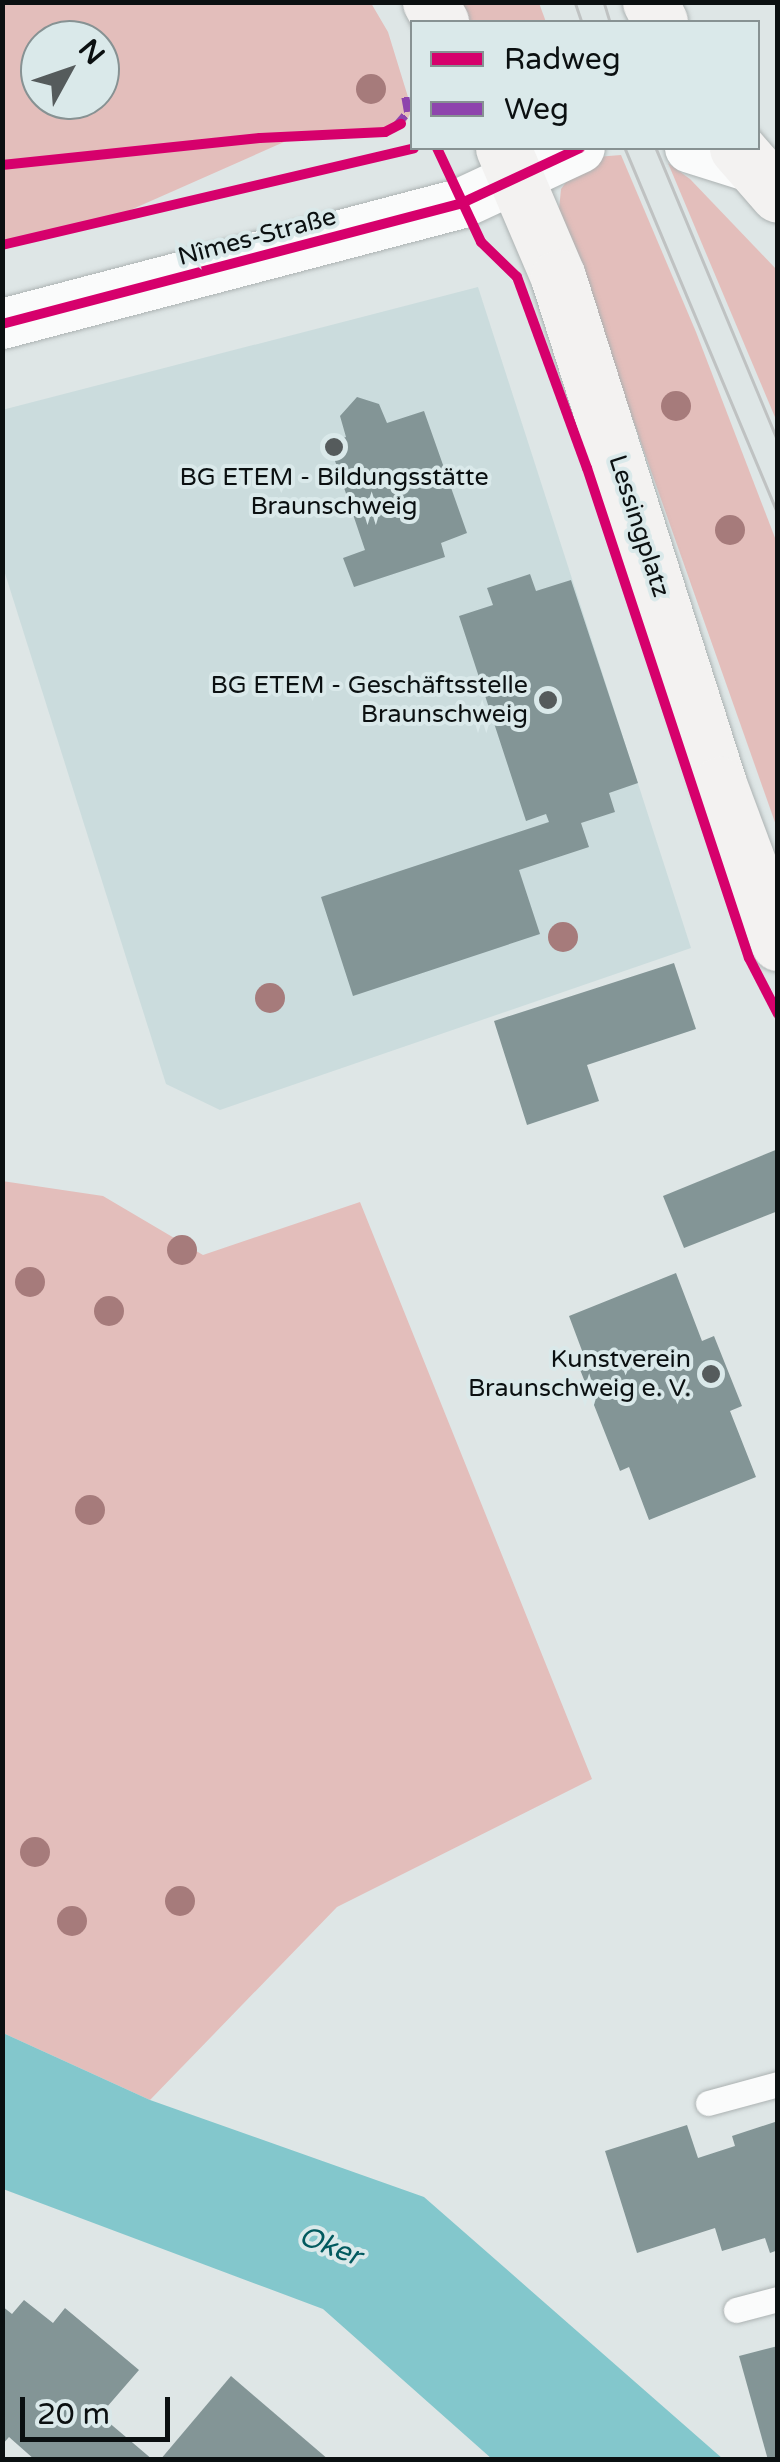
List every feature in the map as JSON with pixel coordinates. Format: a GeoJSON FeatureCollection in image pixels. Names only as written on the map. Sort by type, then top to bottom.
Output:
{"type":"FeatureCollection","features":[{"type":"Feature","properties":{"kind":"main road","name":"Lessingplatz"},"geometry":{"type":"LineString","coordinates":[[510,163],[564,294],[719,784],[778,942]]}},
{"type":"Feature","properties":{"kind":"street"},"geometry":{"type":"LineString","coordinates":[[510,163],[571,150]]}},
{"type":"Feature","properties":{"kind":"street"},"geometry":{"type":"LineString","coordinates":[[696,150],[755,170]]}},
{"type":"Feature","properties":{"kind":"street","name":"Nîmes-Straße"},"geometry":{"type":"LineString","coordinates":[[2,324],[462,203],[510,163]]}},
{"type":"Feature","properties":{"kind":"lane"},"geometry":{"type":"LineString","coordinates":[[708,2103],[778,2084]]}},
{"type":"Feature","properties":{"kind":"lane"},"geometry":{"type":"LineString","coordinates":[[736,2310],[778,2299]]}},
{"type":"Feature","properties":{"kind":"shaded area"},"geometry":{"type":"Polygon","coordinates":[[[2,3],[371,3],[388,32],[410,104],[405,124],[388,135],[293,138],[92,227],[3,249],[2,3]]]}},
{"type":"Feature","properties":{"kind":"shaded area"},"geometry":{"type":"Polygon","coordinates":[[[458,3],[539,3],[545,20],[469,20],[458,3]]]}},
{"type":"Feature","properties":{"kind":"shaded area"},"geometry":{"type":"Polygon","coordinates":[[[621,155],[696,332],[777,543],[777,828],[559,210],[561,189],[575,170],[596,157],[621,155]]]}},
{"type":"Feature","properties":{"kind":"shaded area"},"geometry":{"type":"Polygon","coordinates":[[[668,163],[690,179],[777,270],[777,422],[668,163]]]}},
{"type":"Feature","properties":{"kind":"shaded area"},"geometry":{"type":"Polygon","coordinates":[[[478,287],[691,948],[220,1110],[166,1084],[3,567],[2,410],[478,287]]]}},
{"type":"Feature","properties":{"kind":"shaded area"},"geometry":{"type":"Polygon","coordinates":[[[2,1181],[103,1196],[203,1255],[360,1202],[592,1779],[337,1907],[150,2100],[3,2033],[2,1181]]]}},
{"type":"Feature","properties":{"kind":"water","name":"Oker"},"geometry":{"type":"Polygon","coordinates":[[[3,2033],[150,2100],[424,2197],[723,2459],[492,2459],[323,2309],[3,2189],[3,2033]]]}},
{"type":"Feature","properties":{"kind":"building"},"geometry":{"type":"Polygon","coordinates":[[[357,397],[379,404],[387,423],[424,411],[467,533],[441,543],[445,557],[354,587],[343,558],[365,550],[329,443],[346,437],[340,416],[357,397]]]}},
{"type":"Feature","properties":{"kind":"building"},"geometry":{"type":"Polygon","coordinates":[[[530,574],[536,591],[571,580],[638,783],[609,793],[615,812],[581,823],[589,847],[519,870],[540,934],[353,996],[321,897],[549,822],[546,814],[526,821],[459,616],[493,605],[487,588],[530,574]]]}},
{"type":"Feature","properties":{"kind":"building"},"geometry":{"type":"Polygon","coordinates":[[[674,963],[696,1029],[587,1065],[599,1101],[527,1125],[494,1021],[674,963]]]}},
{"type":"Feature","properties":{"kind":"building"},"geometry":{"type":"Polygon","coordinates":[[[778,1149],[778,1211],[684,1248],[663,1196],[778,1149]]]}},
{"type":"Feature","properties":{"kind":"building"},"geometry":{"type":"Polygon","coordinates":[[[676,1273],[702,1341],[714,1336],[742,1406],[730,1411],[756,1477],[649,1520],[629,1467],[620,1471],[579,1367],[587,1364],[569,1316],[676,1273]]]}},
{"type":"Feature","properties":{"kind":"building"},"geometry":{"type":"Polygon","coordinates":[[[778,2121],[778,2250],[770,2253],[765,2238],[722,2251],[715,2228],[637,2253],[605,2151],[687,2125],[698,2158],[735,2146],[732,2136],[778,2121]]]}},
{"type":"Feature","properties":{"kind":"building"},"geometry":{"type":"Polygon","coordinates":[[[24,2300],[53,2323],[65,2308],[139,2370],[100,2415],[153,2460],[35,2460],[9,2437],[2,2445],[2,2306],[12,2314],[24,2300]]]}},
{"type":"Feature","properties":{"kind":"building"},"geometry":{"type":"Polygon","coordinates":[[[778,2346],[778,2460],[768,2460],[739,2356],[778,2346]]]}},
{"type":"Feature","properties":{"kind":"building"},"geometry":{"type":"Polygon","coordinates":[[[231,2376],[329,2460],[160,2460],[231,2376]]]}},
{"type":"Feature","properties":{"kind":"tram line"},"geometry":{"type":"LineString","coordinates":[[575,2],[581,20]]}},
{"type":"Feature","properties":{"kind":"tram line"},"geometry":{"type":"LineString","coordinates":[[604,2],[609,20]]}},
{"type":"Feature","properties":{"kind":"tram line"},"geometry":{"type":"LineString","coordinates":[[626,150],[778,514]]}},
{"type":"Feature","properties":{"kind":"tram line"},"geometry":{"type":"LineString","coordinates":[[657,150],[778,441]]}},
{"type":"Feature","properties":{"kind":"marked path"},"geometry":{"type":"LineString","coordinates":[[395,127],[408,112],[404,90]]}},
{"type":"Feature","properties":{"kind":"cycle path"},"geometry":{"type":"LineString","coordinates":[[2,165],[260,138],[385,132],[401,124]]}},
{"type":"Feature","properties":{"kind":"cycle path"},"geometry":{"type":"LineString","coordinates":[[2,245],[410,149]]}},
{"type":"Feature","properties":{"kind":"cycle path"},"geometry":{"type":"LineString","coordinates":[[438,150],[481,242],[517,277],[587,468],[749,958],[778,1014]]}},
{"type":"Feature","properties":{"kind":"cycle path"},"geometry":{"type":"LineString","coordinates":[[2,324],[462,203],[576,150]]}},
{"type":"Feature","properties":{"kind":"place","name":"BG ETEM - Bildungsstätte Braunschweig"},"geometry":{"type":"Point","coordinates":[334,447]}},
{"type":"Feature","properties":{"kind":"place","name":"BG ETEM - Geschäftsstelle Braunschweig"},"geometry":{"type":"Point","coordinates":[548,700]}},
{"type":"Feature","properties":{"kind":"place","name":"Kunstverein Braunschweig e. V."},"geometry":{"type":"Point","coordinates":[711,1374]}}]}
